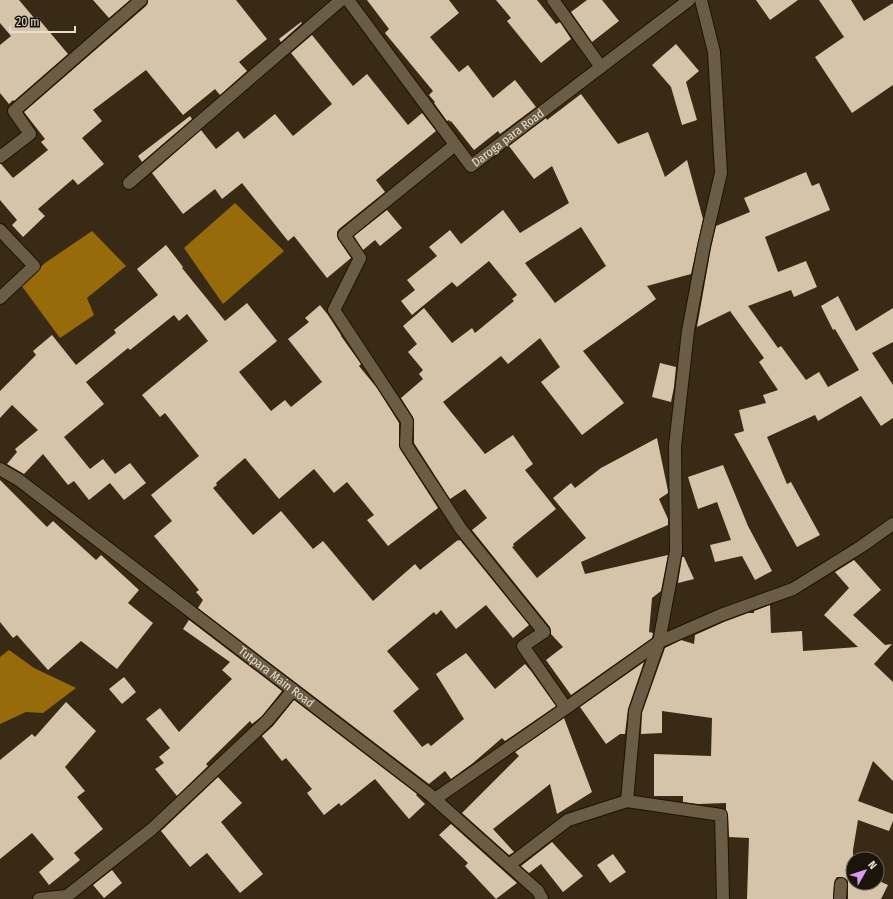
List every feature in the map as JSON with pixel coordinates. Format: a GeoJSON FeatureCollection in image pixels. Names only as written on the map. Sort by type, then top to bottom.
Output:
{"type":"FeatureCollection","features":[{"type":"Feature","properties":{"kind":"street"},"geometry":{"type":"LineString","coordinates":[[0,157],[30,134],[14,111],[141,0]]}},
{"type":"Feature","properties":{"kind":"street"},"geometry":{"type":"LineString","coordinates":[[129,183],[341,0]]}},
{"type":"Feature","properties":{"kind":"street","name":"Daroga para Road"},"geometry":{"type":"LineString","coordinates":[[348,0],[471,166],[689,0]]}},
{"type":"Feature","properties":{"kind":"street"},"geometry":{"type":"LineString","coordinates":[[553,0],[601,67]]}},
{"type":"Feature","properties":{"kind":"street"},"geometry":{"type":"LineString","coordinates":[[627,801],[635,711],[659,642],[676,551],[675,446],[688,331],[704,246],[721,173],[714,52],[701,0]]}},
{"type":"Feature","properties":{"kind":"street"},"geometry":{"type":"LineString","coordinates":[[455,145],[344,234],[360,258],[334,310],[407,421],[406,445],[461,530],[544,632],[523,646],[566,708]]}},
{"type":"Feature","properties":{"kind":"street"},"geometry":{"type":"LineString","coordinates":[[0,230],[34,266],[0,298]]}},
{"type":"Feature","properties":{"kind":"street","name":"Tutpara Main Road"},"geometry":{"type":"LineString","coordinates":[[0,469],[19,480],[435,799],[538,891],[542,899]]}},
{"type":"Feature","properties":{"kind":"street"},"geometry":{"type":"LineString","coordinates":[[435,799],[659,642],[721,615],[793,588],[862,546],[893,524]]}},
{"type":"Feature","properties":{"kind":"street"},"geometry":{"type":"LineString","coordinates":[[39,899],[67,896],[152,829],[267,721],[293,690]]}},
{"type":"Feature","properties":{"kind":"street"},"geometry":{"type":"LineString","coordinates":[[509,865],[568,820],[627,801],[721,815],[723,899]]}},
{"type":"Feature","properties":{"kind":"street"},"geometry":{"type":"LineString","coordinates":[[840,899],[841,884]]}},
{"type":"Feature","properties":{"kind":"shaded area"},"geometry":{"type":"Polygon","coordinates":[[[235,203],[284,251],[223,304],[184,248],[235,203]]]}},
{"type":"Feature","properties":{"kind":"shaded area"},"geometry":{"type":"Polygon","coordinates":[[[92,231],[126,266],[87,298],[94,315],[60,338],[21,285],[45,263],[92,231]]]}},
{"type":"Feature","properties":{"kind":"shaded area"},"geometry":{"type":"Polygon","coordinates":[[[9,650],[34,668],[76,688],[43,713],[26,712],[0,724],[0,657],[9,650]]]}},
{"type":"Feature","properties":{"kind":"building"},"geometry":{"type":"Polygon","coordinates":[[[0,0],[19,0],[35,19],[37,17],[68,54],[9,104],[0,93],[0,45],[11,36],[0,23],[0,0]]]}},
{"type":"Feature","properties":{"kind":"building"},"geometry":{"type":"Polygon","coordinates":[[[93,0],[130,0],[109,18],[93,0]]]}},
{"type":"Feature","properties":{"kind":"building"},"geometry":{"type":"Polygon","coordinates":[[[148,0],[236,0],[267,39],[239,62],[247,71],[220,95],[215,89],[183,115],[146,70],[93,110],[102,121],[82,138],[104,164],[78,185],[73,179],[38,209],[45,216],[23,237],[12,225],[17,220],[0,200],[0,164],[13,178],[48,150],[41,142],[45,139],[24,112],[146,6],[148,0]]]}},
{"type":"Feature","properties":{"kind":"building"},"geometry":{"type":"Polygon","coordinates":[[[367,0],[449,0],[459,13],[430,37],[459,72],[468,65],[493,98],[515,80],[536,107],[500,134],[498,131],[474,150],[451,121],[447,121],[434,103],[435,102],[429,95],[433,91],[385,33],[389,29],[367,0]]]}},
{"type":"Feature","properties":{"kind":"building"},"geometry":{"type":"Polygon","coordinates":[[[496,0],[537,0],[556,24],[560,22],[571,39],[541,63],[507,21],[511,18],[496,0]]]}},
{"type":"Feature","properties":{"kind":"building"},"geometry":{"type":"Polygon","coordinates":[[[587,0],[602,0],[619,21],[592,42],[571,12],[587,0]]]}},
{"type":"Feature","properties":{"kind":"building"},"geometry":{"type":"Polygon","coordinates":[[[756,0],[798,0],[770,20],[756,0]]]}},
{"type":"Feature","properties":{"kind":"building"},"geometry":{"type":"Polygon","coordinates":[[[819,0],[851,0],[864,21],[893,3],[893,85],[852,113],[815,57],[844,37],[819,0]]]}},
{"type":"Feature","properties":{"kind":"building"},"geometry":{"type":"Polygon","coordinates":[[[301,22],[302,23],[281,42],[279,39],[301,22]]]}},
{"type":"Feature","properties":{"kind":"building"},"geometry":{"type":"Polygon","coordinates":[[[312,35],[353,86],[367,74],[408,125],[422,113],[436,131],[376,180],[385,192],[339,229],[337,232],[338,239],[351,258],[327,278],[294,236],[288,241],[242,183],[222,199],[215,189],[183,214],[152,173],[201,130],[216,149],[238,131],[244,139],[275,114],[293,136],[332,104],[291,53],[312,35]]]}},
{"type":"Feature","properties":{"kind":"building"},"geometry":{"type":"Polygon","coordinates":[[[676,44],[699,71],[686,82],[697,120],[682,125],[671,87],[652,65],[676,44]]]}},
{"type":"Feature","properties":{"kind":"building"},"geometry":{"type":"Polygon","coordinates":[[[581,94],[618,144],[648,132],[665,177],[687,160],[703,219],[691,274],[647,286],[656,299],[583,351],[624,403],[582,435],[541,382],[560,367],[540,338],[508,364],[501,356],[443,402],[485,454],[513,435],[533,464],[525,470],[556,509],[513,544],[514,546],[512,547],[537,578],[586,538],[553,498],[571,483],[575,488],[601,468],[657,438],[668,491],[668,493],[659,499],[668,519],[668,525],[581,562],[585,574],[668,555],[661,591],[652,598],[649,632],[653,633],[652,638],[571,695],[546,660],[563,647],[551,634],[550,627],[472,530],[487,518],[465,489],[450,499],[414,443],[413,417],[401,398],[423,379],[419,374],[423,370],[408,352],[417,344],[403,326],[424,308],[452,343],[472,328],[475,333],[514,301],[512,299],[517,295],[489,261],[457,287],[452,282],[412,315],[401,301],[415,290],[407,280],[437,256],[429,247],[450,230],[461,244],[503,210],[520,233],[569,203],[552,166],[534,179],[509,146],[546,118],[547,120],[581,94]],[[581,227],[525,263],[555,303],[606,266],[581,227]]]}},
{"type":"Feature","properties":{"kind":"building"},"geometry":{"type":"Polygon","coordinates":[[[190,116],[192,119],[142,162],[138,156],[190,116]]]}},
{"type":"Feature","properties":{"kind":"building"},"geometry":{"type":"Polygon","coordinates":[[[806,172],[812,186],[819,183],[830,210],[765,237],[778,272],[806,261],[817,287],[794,297],[791,290],[748,306],[778,348],[781,346],[806,380],[819,372],[828,387],[859,370],[835,329],[833,330],[821,306],[838,296],[856,331],[893,308],[893,342],[872,353],[893,385],[893,418],[881,426],[861,396],[818,421],[815,415],[767,437],[787,484],[791,482],[820,535],[797,547],[734,434],[744,431],[739,410],[766,403],[763,395],[778,390],[759,362],[764,358],[730,311],[697,327],[716,226],[750,212],[744,198],[806,172]]]}},
{"type":"Feature","properties":{"kind":"building"},"geometry":{"type":"Polygon","coordinates":[[[387,210],[402,228],[380,246],[375,240],[363,250],[354,236],[387,210]]]}},
{"type":"Feature","properties":{"kind":"building"},"geometry":{"type":"Polygon","coordinates":[[[166,245],[183,267],[182,268],[225,321],[247,303],[277,341],[239,372],[271,411],[285,400],[291,407],[322,382],[288,339],[309,322],[305,318],[320,305],[361,364],[359,366],[377,388],[399,423],[400,449],[438,508],[388,546],[367,520],[374,515],[347,482],[334,493],[314,469],[279,499],[245,458],[216,483],[217,485],[213,488],[253,535],[281,511],[313,549],[323,541],[373,601],[415,564],[420,570],[460,540],[529,625],[513,638],[486,605],[456,629],[441,610],[436,615],[434,612],[387,651],[419,689],[393,711],[422,747],[428,743],[431,746],[464,719],[436,674],[466,653],[495,689],[525,664],[556,706],[505,741],[502,738],[473,763],[451,779],[445,771],[429,784],[198,608],[203,600],[196,592],[199,590],[154,536],[172,521],[151,495],[199,456],[165,413],[160,417],[142,395],[208,341],[187,314],[179,321],[174,315],[130,350],[128,348],[86,382],[104,404],[64,437],[90,469],[103,459],[115,474],[130,463],[146,483],[124,500],[110,483],[89,500],[74,481],[68,485],[43,454],[24,474],[7,464],[17,452],[15,449],[38,430],[12,405],[0,418],[0,391],[36,355],[33,351],[52,335],[76,365],[116,333],[114,330],[158,295],[137,269],[166,245]]]}},
{"type":"Feature","properties":{"kind":"building"},"geometry":{"type":"Polygon","coordinates":[[[660,363],[676,367],[671,402],[652,397],[660,363]]]}},
{"type":"Feature","properties":{"kind":"building"},"geometry":{"type":"Polygon","coordinates":[[[723,465],[748,526],[772,571],[755,580],[742,556],[715,562],[710,545],[731,540],[717,502],[698,509],[688,477],[723,465]]]}},
{"type":"Feature","properties":{"kind":"building"},"geometry":{"type":"Polygon","coordinates":[[[0,480],[47,527],[53,521],[96,560],[101,555],[139,590],[128,603],[153,623],[117,669],[81,641],[48,670],[17,635],[13,638],[0,622],[0,480]]]}},
{"type":"Feature","properties":{"kind":"building"},"geometry":{"type":"Polygon","coordinates":[[[682,557],[684,557],[694,579],[678,583],[682,557]]]}},
{"type":"Feature","properties":{"kind":"building"},"geometry":{"type":"Polygon","coordinates":[[[854,560],[881,590],[853,615],[885,645],[892,644],[874,664],[893,682],[893,781],[873,761],[858,801],[893,814],[893,821],[889,831],[858,820],[853,851],[845,851],[845,878],[837,877],[835,880],[833,899],[747,899],[749,838],[729,837],[726,803],[698,804],[683,802],[683,796],[654,796],[654,754],[711,756],[712,718],[662,711],[662,733],[641,734],[642,713],[665,648],[681,640],[694,644],[695,635],[748,613],[754,613],[754,611],[770,605],[771,633],[802,631],[803,651],[858,647],[824,615],[849,588],[835,572],[854,560]]]}},
{"type":"Feature","properties":{"kind":"building"},"geometry":{"type":"Polygon","coordinates":[[[189,620],[282,691],[262,716],[252,724],[250,721],[206,764],[208,766],[177,796],[155,769],[164,763],[159,757],[170,748],[146,719],[160,708],[179,732],[232,679],[222,670],[230,662],[183,629],[189,620]]]}},
{"type":"Feature","properties":{"kind":"building"},"geometry":{"type":"Polygon","coordinates":[[[644,662],[628,709],[625,734],[620,734],[606,744],[580,707],[644,662]]]}},
{"type":"Feature","properties":{"kind":"building"},"geometry":{"type":"Polygon","coordinates":[[[124,677],[136,692],[122,704],[109,689],[124,677]]]}},
{"type":"Feature","properties":{"kind":"building"},"geometry":{"type":"Polygon","coordinates":[[[294,700],[417,794],[416,795],[425,804],[409,819],[375,779],[341,806],[339,803],[324,815],[307,793],[312,789],[286,758],[282,761],[262,736],[273,726],[294,700]]]}},
{"type":"Feature","properties":{"kind":"building"},"geometry":{"type":"Polygon","coordinates":[[[66,702],[96,731],[65,767],[85,791],[77,797],[103,829],[74,853],[80,860],[49,885],[39,872],[54,859],[32,833],[0,859],[0,760],[32,734],[35,737],[66,702]]]}},
{"type":"Feature","properties":{"kind":"building"},"geometry":{"type":"Polygon","coordinates":[[[564,718],[592,792],[557,814],[550,784],[493,829],[514,852],[509,855],[462,813],[519,756],[515,752],[564,718]]]}},
{"type":"Feature","properties":{"kind":"building"},"geometry":{"type":"Polygon","coordinates":[[[218,777],[242,803],[221,822],[263,874],[240,893],[207,853],[190,867],[161,831],[218,777]]]}},
{"type":"Feature","properties":{"kind":"building"},"geometry":{"type":"Polygon","coordinates":[[[451,824],[517,883],[496,899],[465,866],[468,863],[439,835],[451,824]]]}},
{"type":"Feature","properties":{"kind":"building"},"geometry":{"type":"Polygon","coordinates":[[[552,842],[583,876],[563,892],[541,864],[529,873],[521,866],[552,842]]]}},
{"type":"Feature","properties":{"kind":"building"},"geometry":{"type":"Polygon","coordinates":[[[613,854],[626,872],[610,883],[597,865],[613,854]]]}},
{"type":"Feature","properties":{"kind":"building"},"geometry":{"type":"Polygon","coordinates":[[[112,870],[122,883],[104,898],[93,885],[112,870]]]}},
{"type":"Feature","properties":{"kind":"building"},"geometry":{"type":"Polygon","coordinates":[[[885,884],[888,885],[885,891],[885,884]]]}},
{"type":"Feature","properties":{"kind":"building"},"geometry":{"type":"Polygon","coordinates":[[[848,891],[885,891],[881,899],[848,899],[848,891]]]}}]}
